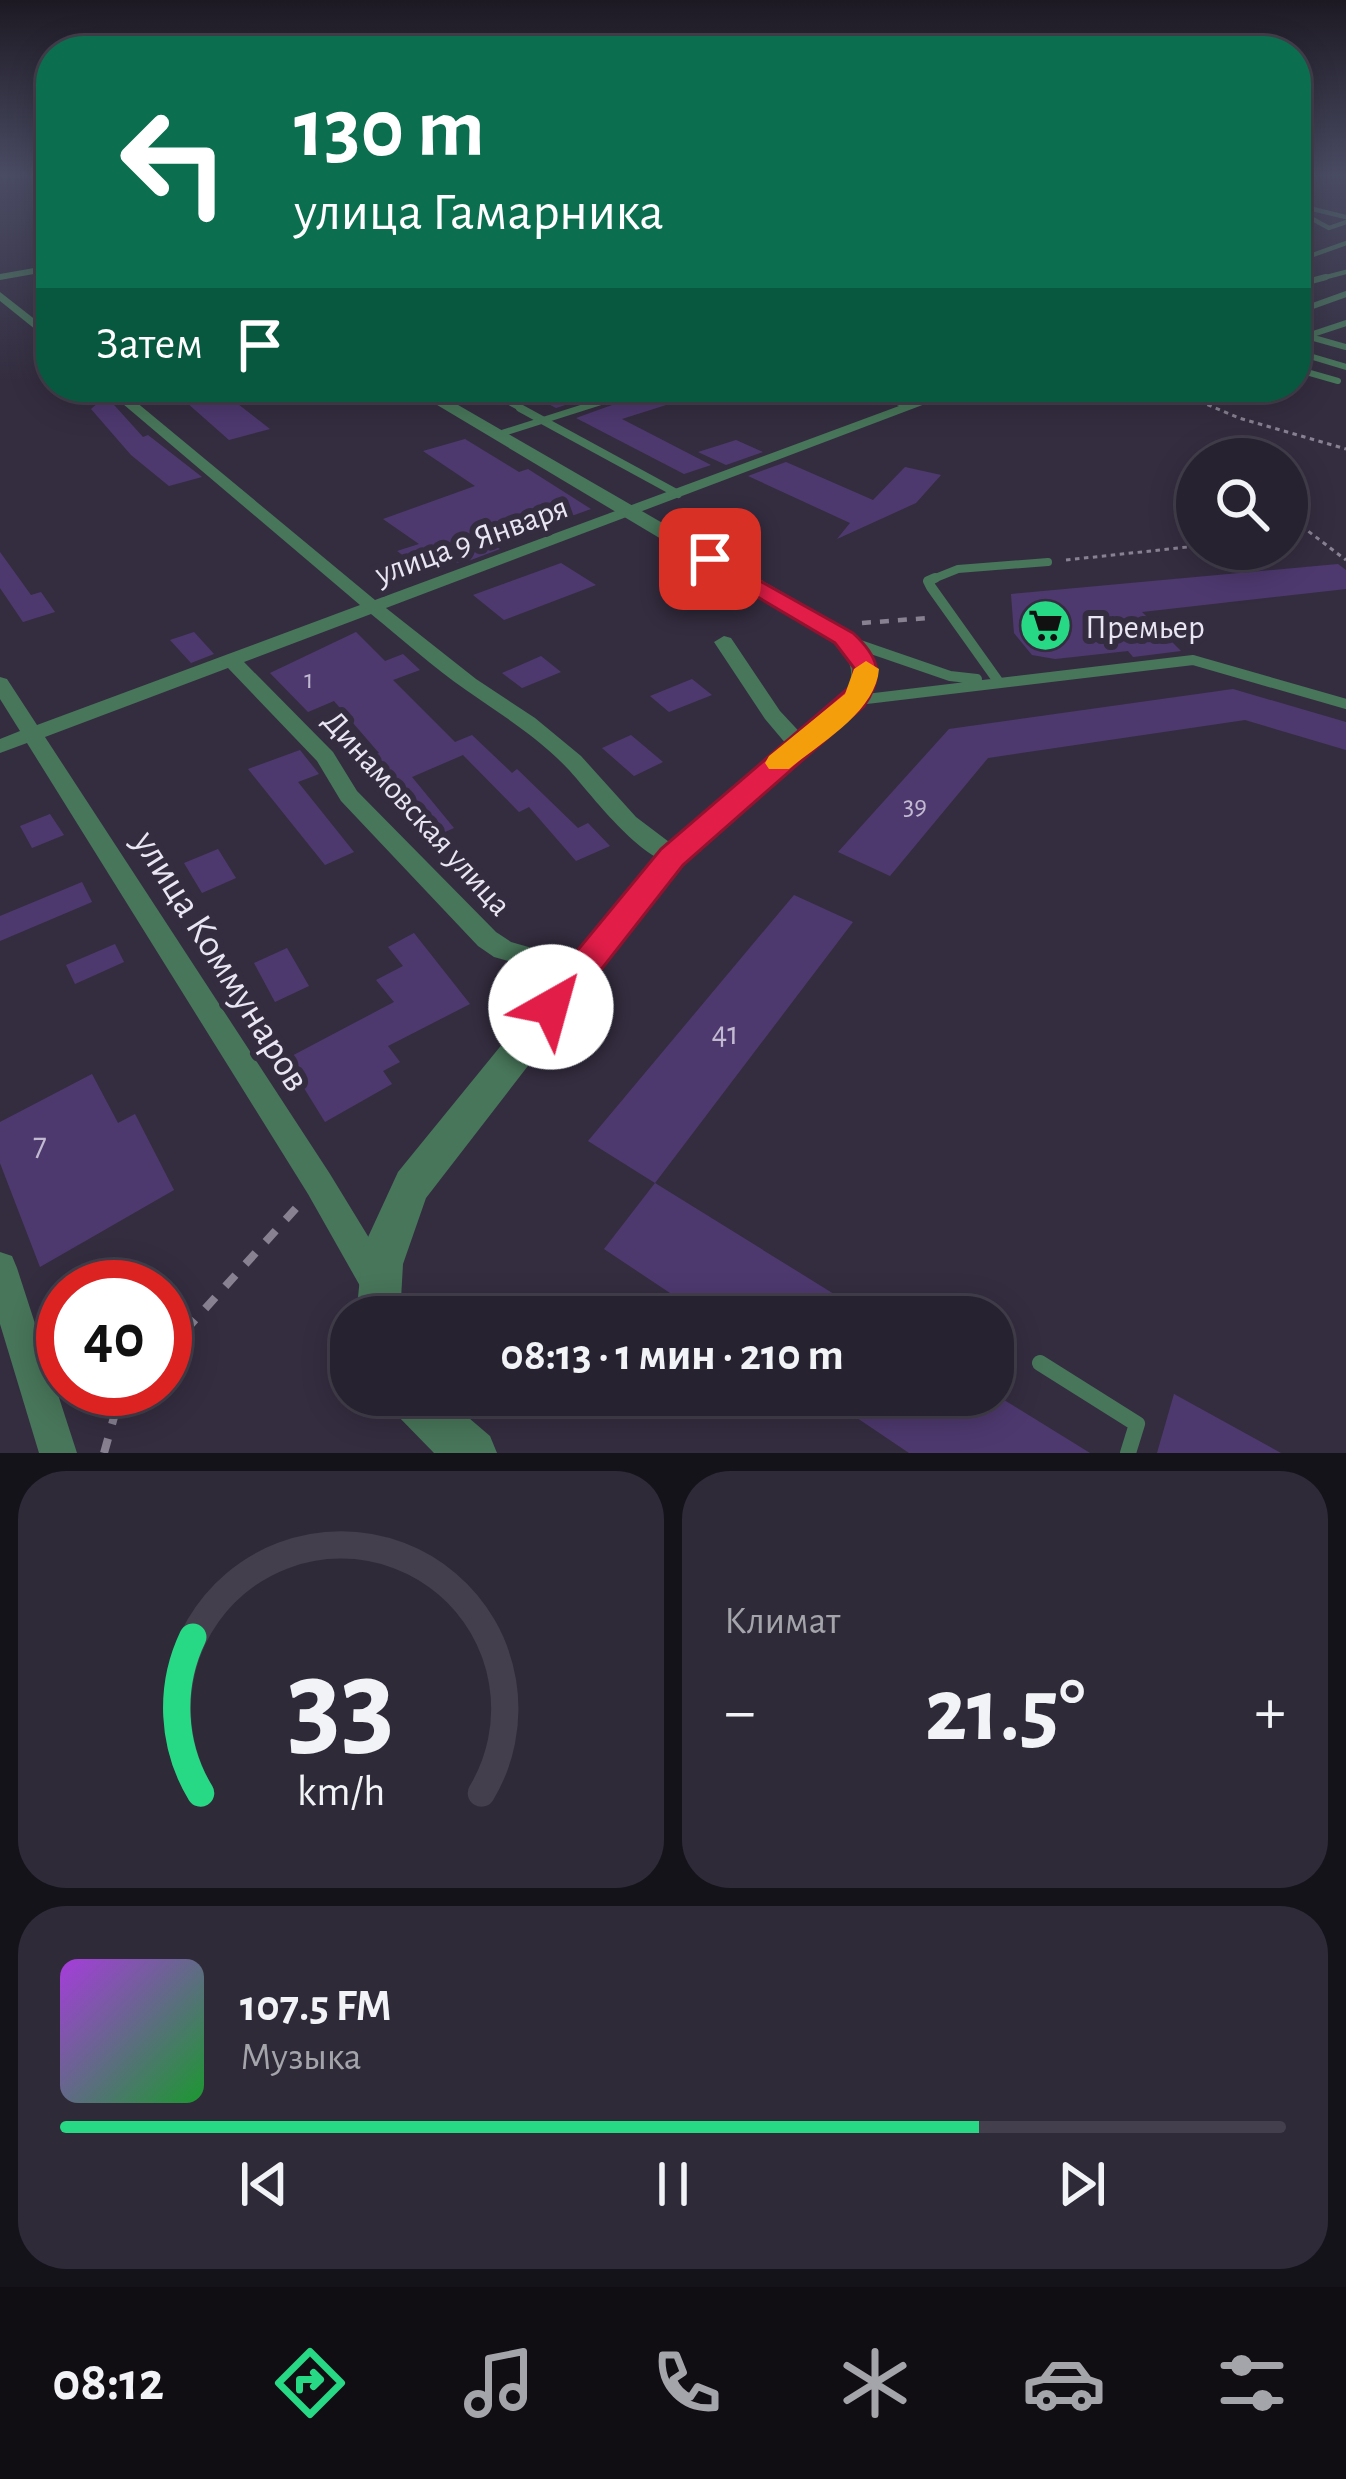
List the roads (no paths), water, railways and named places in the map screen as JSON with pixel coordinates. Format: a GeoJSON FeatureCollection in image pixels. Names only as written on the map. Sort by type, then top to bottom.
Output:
{"type":"FeatureCollection","features":[{"type":"Feature","properties":{"kind":"street"},"geometry":{"type":"LineString","coordinates":[[0,277],[36,271]]}},
{"type":"Feature","properties":{"kind":"street"},"geometry":{"type":"LineString","coordinates":[[0,295],[36,325]]}},
{"type":"Feature","properties":{"kind":"street"},"geometry":{"type":"LineString","coordinates":[[128,402],[374,607],[528,722],[628,822],[672,857]]}},
{"type":"Feature","properties":{"kind":"street"},"geometry":{"type":"LineString","coordinates":[[377,1296],[387,1231],[412,1185],[579,971],[672,857],[855,700],[865,685],[866,668],[852,631],[629,512],[441,402]]}},
{"type":"Feature","properties":{"kind":"street"},"geometry":{"type":"LineString","coordinates":[[496,434],[601,402]]}},
{"type":"Feature","properties":{"kind":"street"},"geometry":{"type":"LineString","coordinates":[[901,402],[911,406]]}},
{"type":"Feature","properties":{"kind":"street","name":"улица 9 Января"},"geometry":{"type":"LineString","coordinates":[[0,746],[922,402]]}},
{"type":"Feature","properties":{"kind":"street"},"geometry":{"type":"LineString","coordinates":[[724,642],[772,715],[800,746]]}},
{"type":"Feature","properties":{"kind":"street","name":"Динамовская улица"},"geometry":{"type":"LineString","coordinates":[[231,660],[325,757],[349,796],[487,939],[503,950],[579,971]]}},
{"type":"Feature","properties":{"kind":"street","name":"улица Коммунаров"},"geometry":{"type":"LineString","coordinates":[[0,683],[376,1281]]}},
{"type":"Feature","properties":{"kind":"street"},"geometry":{"type":"LineString","coordinates":[[0,1268],[58,1453]]}},
{"type":"Feature","properties":{"kind":"street"},"geometry":{"type":"LineString","coordinates":[[429,1416],[473,1453]]}},
{"type":"Feature","properties":{"kind":"lane"},"geometry":{"type":"LineString","coordinates":[[1311,256],[1341,245]]}},
{"type":"Feature","properties":{"kind":"lane"},"geometry":{"type":"LineString","coordinates":[[1311,280],[1346,272]]}},
{"type":"Feature","properties":{"kind":"lane"},"geometry":{"type":"LineString","coordinates":[[1311,307],[1346,294]]}},
{"type":"Feature","properties":{"kind":"lane"},"geometry":{"type":"LineString","coordinates":[[1311,335],[1346,323]]}},
{"type":"Feature","properties":{"kind":"lane"},"geometry":{"type":"LineString","coordinates":[[1311,337],[1346,347]]}},
{"type":"Feature","properties":{"kind":"lane"},"geometry":{"type":"LineString","coordinates":[[1311,356],[1346,367]]}},
{"type":"Feature","properties":{"kind":"lane"},"geometry":{"type":"LineString","coordinates":[[1311,373],[1338,381]]}},
{"type":"Feature","properties":{"kind":"lane"},"geometry":{"type":"LineString","coordinates":[[509,402],[678,494]]}},
{"type":"Feature","properties":{"kind":"lane"},"geometry":{"type":"LineString","coordinates":[[998,681],[955,616],[930,591],[928,581],[937,574],[1048,562]]}},
{"type":"Feature","properties":{"kind":"lane"},"geometry":{"type":"LineString","coordinates":[[852,631],[885,656],[950,676],[998,681]]}},
{"type":"Feature","properties":{"kind":"lane"},"geometry":{"type":"LineString","coordinates":[[855,700],[1193,661],[1346,704]]}},
{"type":"Feature","properties":{"kind":"lane"},"geometry":{"type":"LineString","coordinates":[[1040,1363],[1137,1424],[1128,1453]]}},
{"type":"Feature","properties":{"kind":"place","name":"Премьер"},"geometry":{"type":"Point","coordinates":[1046,626]}}]}
